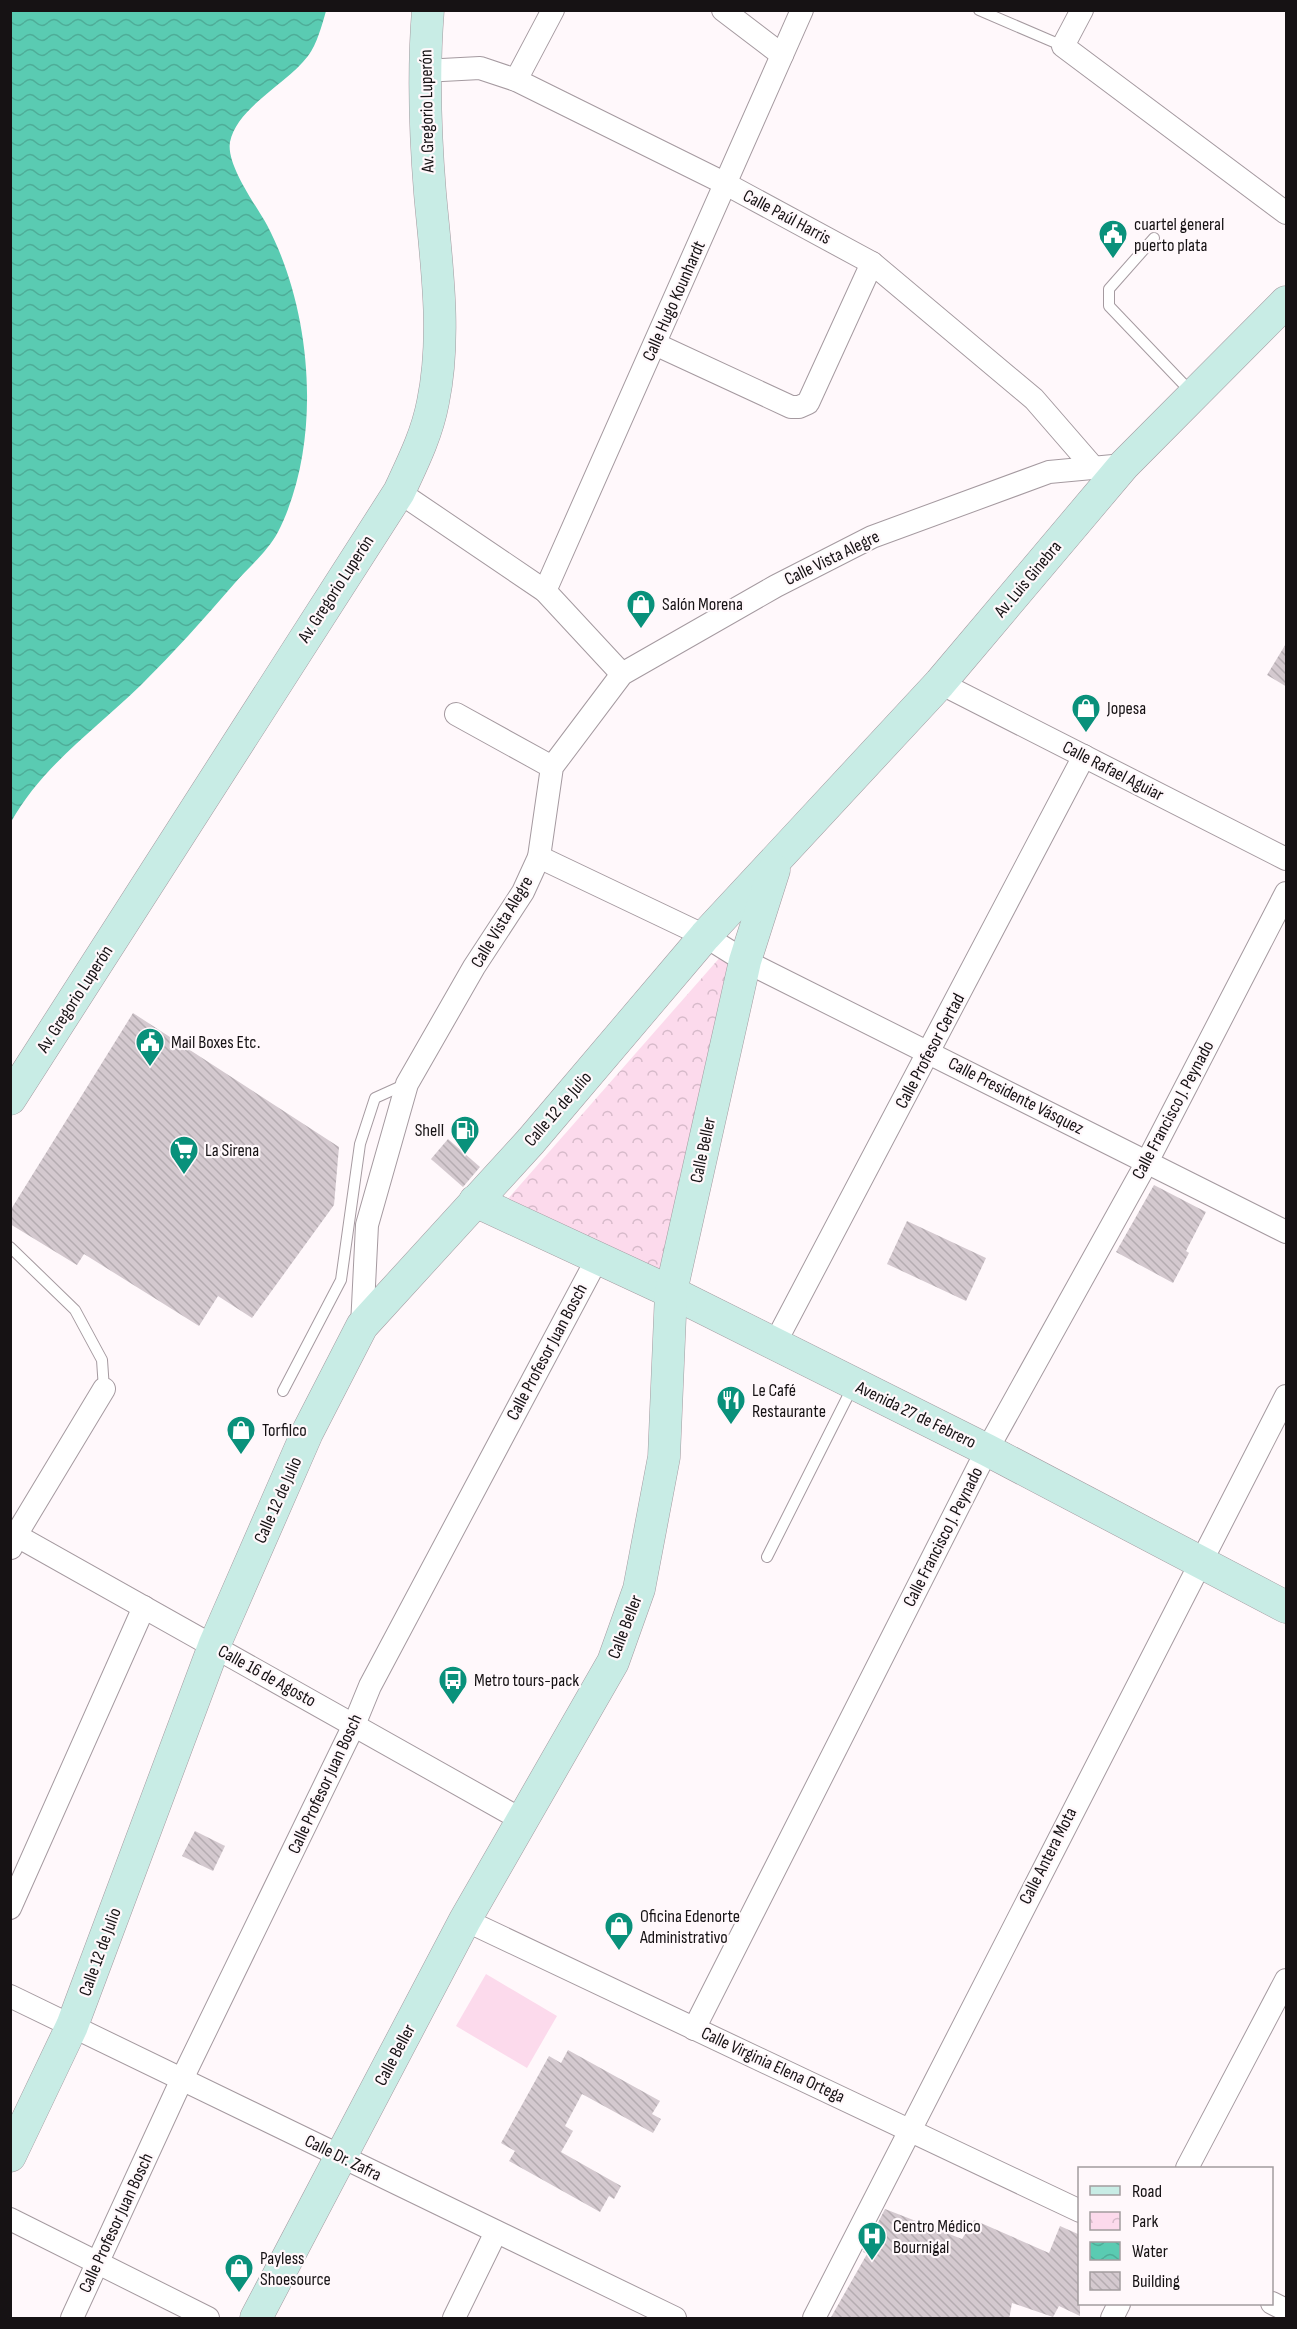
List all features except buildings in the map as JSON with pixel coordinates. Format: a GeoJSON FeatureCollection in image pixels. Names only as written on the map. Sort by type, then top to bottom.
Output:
{"type":"FeatureCollection","features":[{"type":"Feature","properties":{"kind":"street","name":"Av. Gregorio Luperón"},"geometry":{"type":"LineString","coordinates":[[10,1099],[399,492],[425,432],[433,401],[439,346],[438,288],[423,71],[428,10]]}},
{"type":"Feature","properties":{"kind":"street"},"geometry":{"type":"LineString","coordinates":[[516,80],[553,10]]}},
{"type":"Feature","properties":{"kind":"street"},"geometry":{"type":"LineString","coordinates":[[723,10],[782,55]]}},
{"type":"Feature","properties":{"kind":"street","name":"Calle Hugo Kounhardt"},"geometry":{"type":"LineString","coordinates":[[545,591],[802,10]]}},
{"type":"Feature","properties":{"kind":"street"},"geometry":{"type":"LineString","coordinates":[[1082,10],[1063,46],[1287,213]]}},
{"type":"Feature","properties":{"kind":"street","name":"Calle Paúl Harris"},"geometry":{"type":"LineString","coordinates":[[423,71],[480,68],[516,80],[726,184],[872,263],[1034,399],[1093,467]]}},
{"type":"Feature","properties":{"kind":"street"},"geometry":{"type":"LineString","coordinates":[[655,344],[791,407],[799,408],[808,403],[872,263]]}},
{"type":"Feature","properties":{"kind":"street","name":"Av. Luis Ginebra"},"geometry":{"type":"LineString","coordinates":[[777,862],[940,683],[1124,465],[1287,302]]}},
{"type":"Feature","properties":{"kind":"street","name":"Calle Vista Alegre"},"geometry":{"type":"LineString","coordinates":[[362,1326],[367,1225],[407,1084],[474,967],[523,892],[539,857],[552,767],[622,674],[776,586],[872,537],[1049,472],[1124,465]]}},
{"type":"Feature","properties":{"kind":"street"},"geometry":{"type":"LineString","coordinates":[[399,492],[545,591],[622,674]]}},
{"type":"Feature","properties":{"kind":"street","name":"Calle Rafael Aguiar"},"geometry":{"type":"LineString","coordinates":[[940,683],[1287,860]]}},
{"type":"Feature","properties":{"kind":"street"},"geometry":{"type":"LineString","coordinates":[[456,714],[552,767]]}},
{"type":"Feature","properties":{"kind":"street","name":"Calle Profesor Certad"},"geometry":{"type":"LineString","coordinates":[[774,1345],[1084,756]]}},
{"type":"Feature","properties":{"kind":"street"},"geometry":{"type":"LineString","coordinates":[[539,857],[705,936]]}},
{"type":"Feature","properties":{"kind":"street","name":"Calle 12 de Julio"},"geometry":{"type":"LineString","coordinates":[[10,2156],[72,2026],[214,1646],[307,1433],[362,1326],[531,1141],[705,936],[777,862]]}},
{"type":"Feature","properties":{"kind":"street","name":"Calle Beller"},"geometry":{"type":"LineString","coordinates":[[256,2319],[465,1920],[524,1821],[613,1662],[639,1589],[664,1457],[671,1292],[745,961],[777,862]]}},
{"type":"Feature","properties":{"kind":"street","name":"Calle Francisco J. Peynado"},"geometry":{"type":"LineString","coordinates":[[694,2029],[987,1450],[1147,1162],[1287,893]]}},
{"type":"Feature","properties":{"kind":"street","name":"Calle Presidente Vásquez"},"geometry":{"type":"LineString","coordinates":[[705,936],[745,961],[1287,1232]]}},
{"type":"Feature","properties":{"kind":"street","name":"Avenida 27 de Febrero"},"geometry":{"type":"LineString","coordinates":[[475,1201],[671,1292],[987,1450],[1287,1607]]}},
{"type":"Feature","properties":{"kind":"street","name":"Calle Profesor Juan Bosch"},"geometry":{"type":"LineString","coordinates":[[72,2319],[182,2079],[354,1725],[370,1686],[597,1259]]}},
{"type":"Feature","properties":{"kind":"street"},"geometry":{"type":"LineString","coordinates":[[12,1539],[104,1389]]}},
{"type":"Feature","properties":{"kind":"street","name":"Calle Antera Mota"},"geometry":{"type":"LineString","coordinates":[[814,2319],[909,2128],[1287,1396]]}},
{"type":"Feature","properties":{"kind":"street","name":"Calle 16 de Agosto"},"geometry":{"type":"LineString","coordinates":[[12,1539],[144,1607],[524,1821]]}},
{"type":"Feature","properties":{"kind":"street"},"geometry":{"type":"LineString","coordinates":[[10,1908],[144,1607]]}},
{"type":"Feature","properties":{"kind":"street","name":"Calle Virginia Elena Ortega"},"geometry":{"type":"LineString","coordinates":[[465,1920],[909,2128],[1078,2210]]}},
{"type":"Feature","properties":{"kind":"street"},"geometry":{"type":"LineString","coordinates":[[1188,2167],[1287,1980]]}},
{"type":"Feature","properties":{"kind":"street","name":"Calle Dr. Zafra"},"geometry":{"type":"LineString","coordinates":[[10,1996],[675,2319]]}},
{"type":"Feature","properties":{"kind":"street"},"geometry":{"type":"LineString","coordinates":[[10,2219],[208,2319]]}},
{"type":"Feature","properties":{"kind":"street"},"geometry":{"type":"LineString","coordinates":[[454,2319],[496,2232]]}},
{"type":"Feature","properties":{"kind":"street"},"geometry":{"type":"LineString","coordinates":[[1273,2303],[1287,2310]]}},
{"type":"Feature","properties":{"kind":"street"},"geometry":{"type":"LineString","coordinates":[[1112,2319],[1119,2305]]}},
{"type":"Feature","properties":{"kind":"lane"},"geometry":{"type":"LineString","coordinates":[[979,10],[1063,46]]}},
{"type":"Feature","properties":{"kind":"lane"},"geometry":{"type":"LineString","coordinates":[[1154,238],[1109,288],[1108,306],[1194,395]]}},
{"type":"Feature","properties":{"kind":"lane"},"geometry":{"type":"LineString","coordinates":[[283,1391],[341,1280],[360,1144],[375,1098],[407,1084]]}},
{"type":"Feature","properties":{"kind":"lane"},"geometry":{"type":"LineString","coordinates":[[10,1247],[75,1310],[102,1360],[104,1389]]}},
{"type":"Feature","properties":{"kind":"lane"},"geometry":{"type":"LineString","coordinates":[[767,1557],[854,1384]]}},
{"type":"Feature","properties":{"kind":"green space"},"geometry":{"type":"Polygon","coordinates":[[[758,914],[667,1280],[506,1201],[758,914]]]}},
{"type":"Feature","properties":{"kind":"green space"},"geometry":{"type":"Polygon","coordinates":[[[486,1974],[557,2016],[527,2068],[456,2026],[486,1974]]]}},
{"type":"Feature","properties":{"kind":"water"},"geometry":{"type":"Polygon","coordinates":[[[11,10],[326,11],[317,40],[308,56],[242,118],[230,142],[230,151],[237,173],[267,225],[283,260],[303,337],[307,378],[306,419],[302,459],[292,497],[278,532],[263,553],[153,673],[38,783],[11,822],[11,10]]]}},
{"type":"Feature","properties":{"kind":"place","name":"cuartel general puerto plata"},"geometry":{"type":"Point","coordinates":[1113,260]}},
{"type":"Feature","properties":{"kind":"place","name":"Salón Morena"},"geometry":{"type":"Point","coordinates":[641,630]}},
{"type":"Feature","properties":{"kind":"place","name":"Jopesa"},"geometry":{"type":"Point","coordinates":[1086,734]}},
{"type":"Feature","properties":{"kind":"place","name":"Mail Boxes Etc."},"geometry":{"type":"Point","coordinates":[150,1068]}},
{"type":"Feature","properties":{"kind":"place","name":"Shell"},"geometry":{"type":"Point","coordinates":[465,1156]}},
{"type":"Feature","properties":{"kind":"place","name":"La Sirena"},"geometry":{"type":"Point","coordinates":[184,1176]}},
{"type":"Feature","properties":{"kind":"place","name":"Le Café Restaurante"},"geometry":{"type":"Point","coordinates":[731,1426]}},
{"type":"Feature","properties":{"kind":"place","name":"Torfilco"},"geometry":{"type":"Point","coordinates":[241,1456]}},
{"type":"Feature","properties":{"kind":"place","name":"Metro tours-pack"},"geometry":{"type":"Point","coordinates":[453,1706]}},
{"type":"Feature","properties":{"kind":"place","name":"Oficina Edenorte Administrativo"},"geometry":{"type":"Point","coordinates":[619,1952]}},
{"type":"Feature","properties":{"kind":"place","name":"Centro Médico Bournigal"},"geometry":{"type":"Point","coordinates":[872,2262]}},
{"type":"Feature","properties":{"kind":"place","name":"Payless Shoesource"},"geometry":{"type":"Point","coordinates":[239,2294]}}]}
